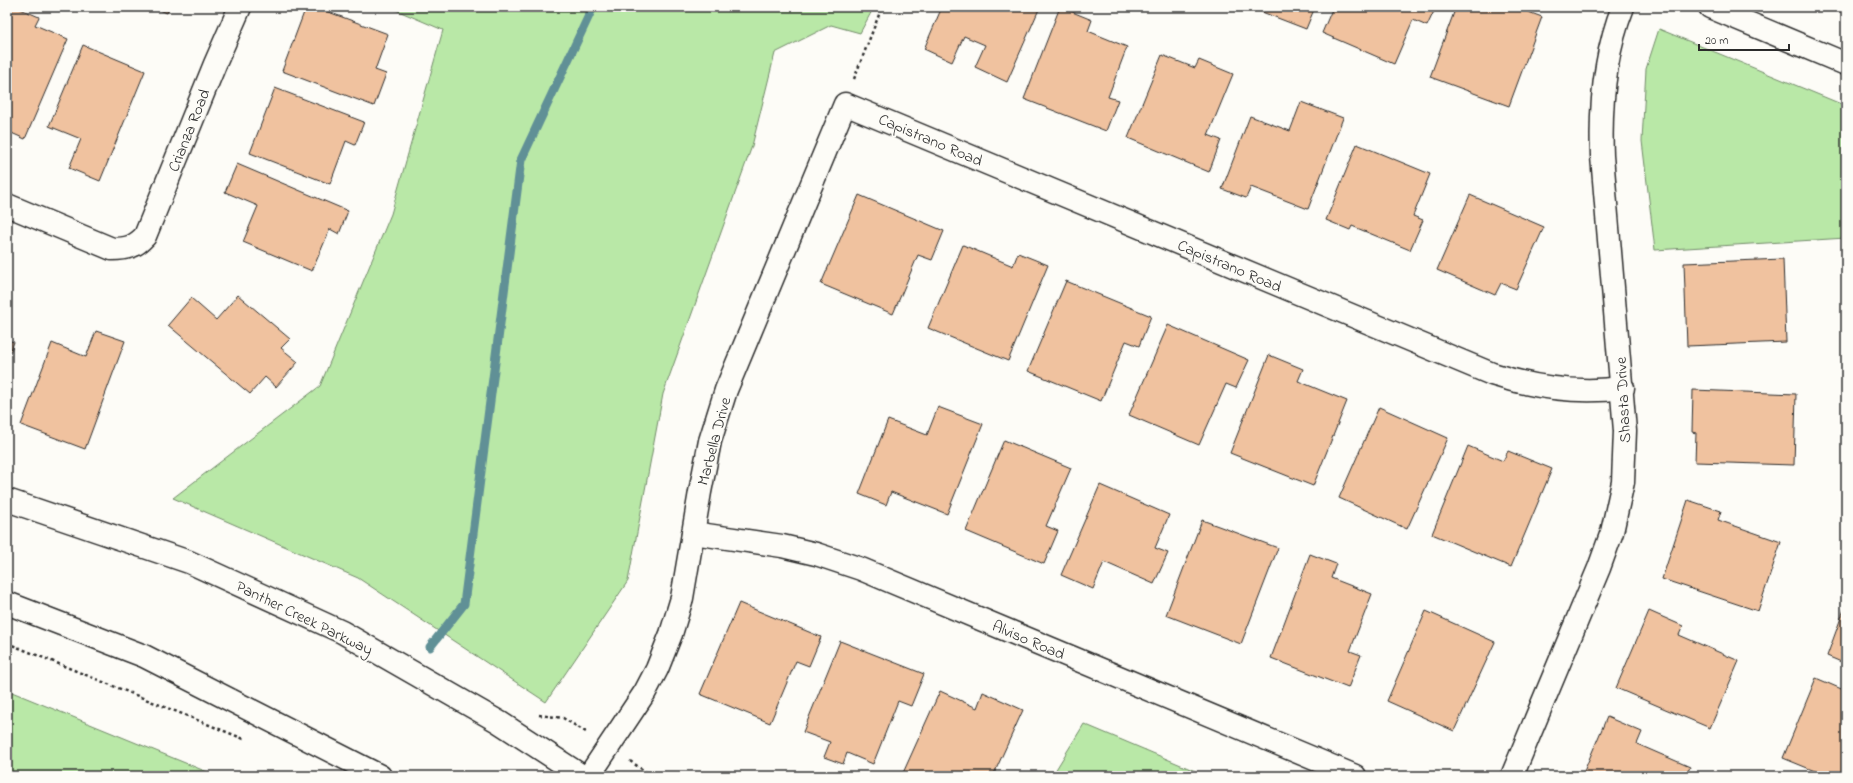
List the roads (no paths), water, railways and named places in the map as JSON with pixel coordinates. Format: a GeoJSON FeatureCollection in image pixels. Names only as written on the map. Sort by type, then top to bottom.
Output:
{"type":"FeatureCollection","features":[{"type":"Feature","properties":{"kind":"street","name":"Crianza Road"},"geometry":{"type":"LineString","coordinates":[[7,205],[112,249],[130,248],[138,244],[145,236],[215,64],[240,7]]}},
{"type":"Feature","properties":{"kind":"street","name":"Shasta Drive"},"geometry":{"type":"LineString","coordinates":[[1512,776],[1599,568],[1612,532],[1618,507],[1625,457],[1626,431],[1602,156],[1601,118],[1606,68],[1611,43],[1623,7]]}},
{"type":"Feature","properties":{"kind":"street"},"geometry":{"type":"LineString","coordinates":[[1710,7],[1846,64]]}},
{"type":"Feature","properties":{"kind":"street","name":"Capistrano Road"},"geometry":{"type":"LineString","coordinates":[[845,104],[1492,374],[1530,385],[1556,389],[1583,391],[1623,388]]}},
{"type":"Feature","properties":{"kind":"street","name":"Marbella Drive"},"geometry":{"type":"LineString","coordinates":[[589,776],[632,713],[657,669],[671,634],[682,598],[710,441],[726,390],[845,104]]}},
{"type":"Feature","properties":{"kind":"street","name":"Panther Creek Parkway"},"geometry":{"type":"LineString","coordinates":[[7,500],[189,562],[342,632],[499,722],[582,776]]}},
{"type":"Feature","properties":{"kind":"street","name":"Alviso Road"},"geometry":{"type":"LineString","coordinates":[[694,533],[809,552],[861,569],[1355,776]]}},
{"type":"Feature","properties":{"kind":"street"},"geometry":{"type":"LineString","coordinates":[[7,603],[144,656],[380,776]]}},
{"type":"Feature","properties":{"kind":"waterway"},"geometry":{"type":"LineString","coordinates":[[430,647],[464,604],[521,160],[593,7]]}}]}
